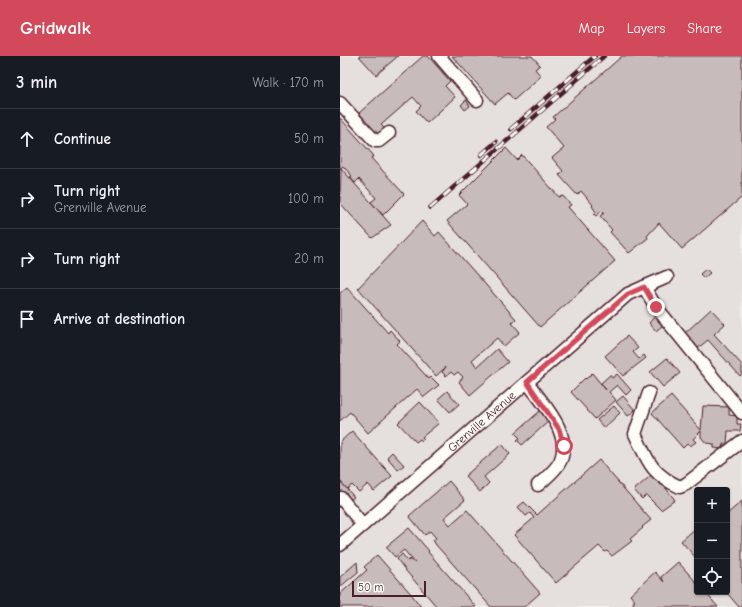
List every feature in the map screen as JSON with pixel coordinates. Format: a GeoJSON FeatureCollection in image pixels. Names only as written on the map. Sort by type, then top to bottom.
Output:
{"type":"FeatureCollection","features":[{"type":"Feature","properties":{"kind":"lane"},"geometry":{"type":"LineString","coordinates":[[439,56],[477,100]]}},
{"type":"Feature","properties":{"kind":"lane"},"geometry":{"type":"LineString","coordinates":[[340,103],[375,141],[379,141],[388,133]]}},
{"type":"Feature","properties":{"kind":"lane","name":"Grenville Avenue"},"geometry":{"type":"LineString","coordinates":[[340,545],[628,294],[667,277]]}},
{"type":"Feature","properties":{"kind":"lane"},"geometry":{"type":"LineString","coordinates":[[644,287],[656,307],[742,412]]}},
{"type":"Feature","properties":{"kind":"lane"},"geometry":{"type":"LineString","coordinates":[[527,382],[559,429],[564,446],[563,454],[558,466],[538,485]]}},
{"type":"Feature","properties":{"kind":"lane"},"geometry":{"type":"LineString","coordinates":[[649,393],[635,434],[650,466],[666,480],[680,487],[686,484],[742,441]]}},
{"type":"Feature","properties":{"kind":"lane"},"geometry":{"type":"LineString","coordinates":[[341,498],[363,525]]}},
{"type":"Feature","properties":{"kind":"shaded area"},"geometry":{"type":"Polygon","coordinates":[[[340,56],[742,56],[742,607],[340,607],[340,56]]]}},
{"type":"Feature","properties":{"kind":"building"},"geometry":{"type":"Polygon","coordinates":[[[359,56],[398,56],[376,75],[359,56]]]}},
{"type":"Feature","properties":{"kind":"building"},"geometry":{"type":"Polygon","coordinates":[[[423,56],[428,56],[450,81],[445,86],[455,97],[427,123],[416,111],[421,106],[413,97],[381,125],[386,130],[378,136],[359,113],[423,56]]]}},
{"type":"Feature","properties":{"kind":"building"},"geometry":{"type":"Polygon","coordinates":[[[452,56],[532,56],[540,65],[535,69],[541,76],[514,100],[508,93],[495,104],[452,56]]]}},
{"type":"Feature","properties":{"kind":"building"},"geometry":{"type":"Polygon","coordinates":[[[622,56],[742,56],[742,197],[682,249],[659,223],[647,236],[648,238],[629,253],[610,232],[612,230],[600,216],[604,213],[602,211],[596,216],[594,214],[596,212],[592,206],[593,205],[581,191],[577,195],[559,175],[563,171],[552,158],[564,148],[546,127],[555,119],[553,117],[622,56]]]}},
{"type":"Feature","properties":{"kind":"building"},"geometry":{"type":"Polygon","coordinates":[[[466,100],[470,106],[465,110],[461,105],[466,100]]]}},
{"type":"Feature","properties":{"kind":"building"},"geometry":{"type":"Polygon","coordinates":[[[340,118],[374,156],[371,158],[404,194],[383,215],[371,202],[376,198],[359,179],[355,183],[350,177],[352,176],[343,166],[340,169],[340,118]]]}},
{"type":"Feature","properties":{"kind":"building"},"geometry":{"type":"Polygon","coordinates":[[[506,148],[517,160],[522,155],[559,197],[563,196],[571,205],[568,207],[615,261],[540,327],[447,221],[467,204],[459,195],[506,148]]]}},
{"type":"Feature","properties":{"kind":"building"},"geometry":{"type":"Polygon","coordinates":[[[341,168],[391,225],[372,238],[340,203],[341,168]]]}},
{"type":"Feature","properties":{"kind":"building"},"geometry":{"type":"Polygon","coordinates":[[[422,221],[435,236],[439,232],[516,319],[512,323],[520,332],[504,346],[497,338],[472,360],[477,367],[497,349],[508,362],[470,395],[459,382],[463,377],[458,372],[454,375],[451,372],[446,376],[442,372],[446,367],[436,376],[358,288],[422,221]]]}},
{"type":"Feature","properties":{"kind":"building"},"geometry":{"type":"Polygon","coordinates":[[[706,269],[710,273],[704,278],[700,274],[706,269]]]}},
{"type":"Feature","properties":{"kind":"building"},"geometry":{"type":"Polygon","coordinates":[[[347,287],[388,333],[390,330],[400,341],[397,344],[429,379],[431,377],[439,385],[424,397],[417,389],[368,433],[350,412],[340,421],[340,293],[347,287]]]}},
{"type":"Feature","properties":{"kind":"building"},"geometry":{"type":"Polygon","coordinates":[[[711,309],[725,324],[714,334],[742,365],[742,374],[740,376],[708,340],[698,348],[685,333],[711,309]]]}},
{"type":"Feature","properties":{"kind":"building"},"geometry":{"type":"Polygon","coordinates":[[[655,316],[663,325],[656,331],[649,323],[655,316]]]}},
{"type":"Feature","properties":{"kind":"building"},"geometry":{"type":"Polygon","coordinates":[[[627,336],[638,348],[633,352],[639,359],[644,355],[646,358],[623,376],[605,356],[627,336]]]}},
{"type":"Feature","properties":{"kind":"building"},"geometry":{"type":"Polygon","coordinates":[[[667,358],[680,373],[663,387],[650,372],[667,358]]]}},
{"type":"Feature","properties":{"kind":"building"},"geometry":{"type":"Polygon","coordinates":[[[592,373],[606,390],[601,383],[610,375],[612,378],[617,374],[631,390],[626,395],[617,385],[609,392],[616,400],[595,419],[571,392],[592,373]]]}},
{"type":"Feature","properties":{"kind":"building"},"geometry":{"type":"Polygon","coordinates":[[[447,391],[459,404],[450,412],[438,399],[447,391]]]}},
{"type":"Feature","properties":{"kind":"building"},"geometry":{"type":"Polygon","coordinates":[[[623,396],[635,410],[628,416],[616,402],[623,396]]]}},
{"type":"Feature","properties":{"kind":"building"},"geometry":{"type":"Polygon","coordinates":[[[671,396],[701,430],[703,406],[729,407],[729,415],[737,416],[737,424],[741,424],[740,431],[728,431],[727,444],[723,444],[722,449],[714,448],[714,444],[706,443],[701,437],[701,431],[693,439],[696,442],[690,446],[688,443],[683,448],[652,413],[671,396]]]}},
{"type":"Feature","properties":{"kind":"building"},"geometry":{"type":"Polygon","coordinates":[[[420,402],[439,423],[422,437],[424,439],[422,441],[420,439],[416,442],[398,423],[420,402]]]}},
{"type":"Feature","properties":{"kind":"building"},"geometry":{"type":"Polygon","coordinates":[[[614,406],[620,413],[604,428],[597,420],[614,406]]]}},
{"type":"Feature","properties":{"kind":"building"},"geometry":{"type":"Polygon","coordinates":[[[540,411],[549,421],[522,445],[517,440],[520,438],[515,433],[540,411]]]}},
{"type":"Feature","properties":{"kind":"building"},"geometry":{"type":"Polygon","coordinates":[[[352,431],[392,476],[374,491],[368,484],[359,492],[352,485],[347,489],[340,481],[340,442],[352,431]]]}},
{"type":"Feature","properties":{"kind":"building"},"geometry":{"type":"Polygon","coordinates":[[[502,444],[510,454],[484,477],[489,483],[480,492],[465,476],[502,444]]]}},
{"type":"Feature","properties":{"kind":"building"},"geometry":{"type":"Polygon","coordinates":[[[392,452],[404,465],[398,470],[387,457],[392,452]]]}},
{"type":"Feature","properties":{"kind":"building"},"geometry":{"type":"Polygon","coordinates":[[[599,460],[651,520],[630,539],[632,541],[612,556],[599,546],[556,583],[514,535],[534,518],[530,513],[526,516],[518,507],[524,502],[537,515],[599,460]]]}},
{"type":"Feature","properties":{"kind":"building"},"geometry":{"type":"Polygon","coordinates":[[[654,473],[675,500],[661,510],[646,495],[642,499],[634,490],[654,473]]]}},
{"type":"Feature","properties":{"kind":"building"},"geometry":{"type":"Polygon","coordinates":[[[340,481],[354,497],[349,501],[340,499],[340,481]]]}},
{"type":"Feature","properties":{"kind":"building"},"geometry":{"type":"Polygon","coordinates":[[[449,481],[465,500],[444,518],[450,525],[467,510],[540,593],[524,607],[491,607],[436,545],[433,540],[436,538],[430,531],[425,535],[409,516],[449,481]]]}},
{"type":"Feature","properties":{"kind":"building"},"geometry":{"type":"Polygon","coordinates":[[[742,501],[742,607],[739,607],[729,595],[730,595],[730,511],[742,501]]]}},
{"type":"Feature","properties":{"kind":"building"},"geometry":{"type":"Polygon","coordinates":[[[409,528],[476,607],[437,607],[406,571],[397,559],[402,554],[408,561],[410,559],[415,563],[404,550],[395,557],[386,547],[409,528]]]}},
{"type":"Feature","properties":{"kind":"building"},"geometry":{"type":"Polygon","coordinates":[[[694,530],[694,556],[681,541],[694,530]]]}},
{"type":"Feature","properties":{"kind":"building"},"geometry":{"type":"Polygon","coordinates":[[[377,555],[421,607],[340,607],[340,594],[367,570],[364,567],[377,555]]]}},
{"type":"Feature","properties":{"kind":"building"},"geometry":{"type":"Polygon","coordinates":[[[357,562],[358,572],[340,587],[340,577],[357,562]]]}},
{"type":"Feature","properties":{"kind":"building"},"geometry":{"type":"Polygon","coordinates":[[[678,562],[694,580],[694,595],[708,595],[718,607],[635,607],[633,602],[635,601],[630,595],[655,572],[664,582],[661,577],[678,562]]]}},
{"type":"Feature","properties":{"kind":"railway"},"geometry":{"type":"LineString","coordinates":[[511,129],[595,56]]}},
{"type":"Feature","properties":{"kind":"railway"},"geometry":{"type":"LineString","coordinates":[[430,208],[604,56]]}},
{"type":"Feature","properties":{"kind":"railway"},"geometry":{"type":"LineString","coordinates":[[481,155],[496,142]]}},
{"type":"Feature","properties":{"kind":"route"},"geometry":{"type":"LineString","coordinates":[[564,446],[559,429],[527,382],[628,294],[644,287],[656,307]]}}]}
